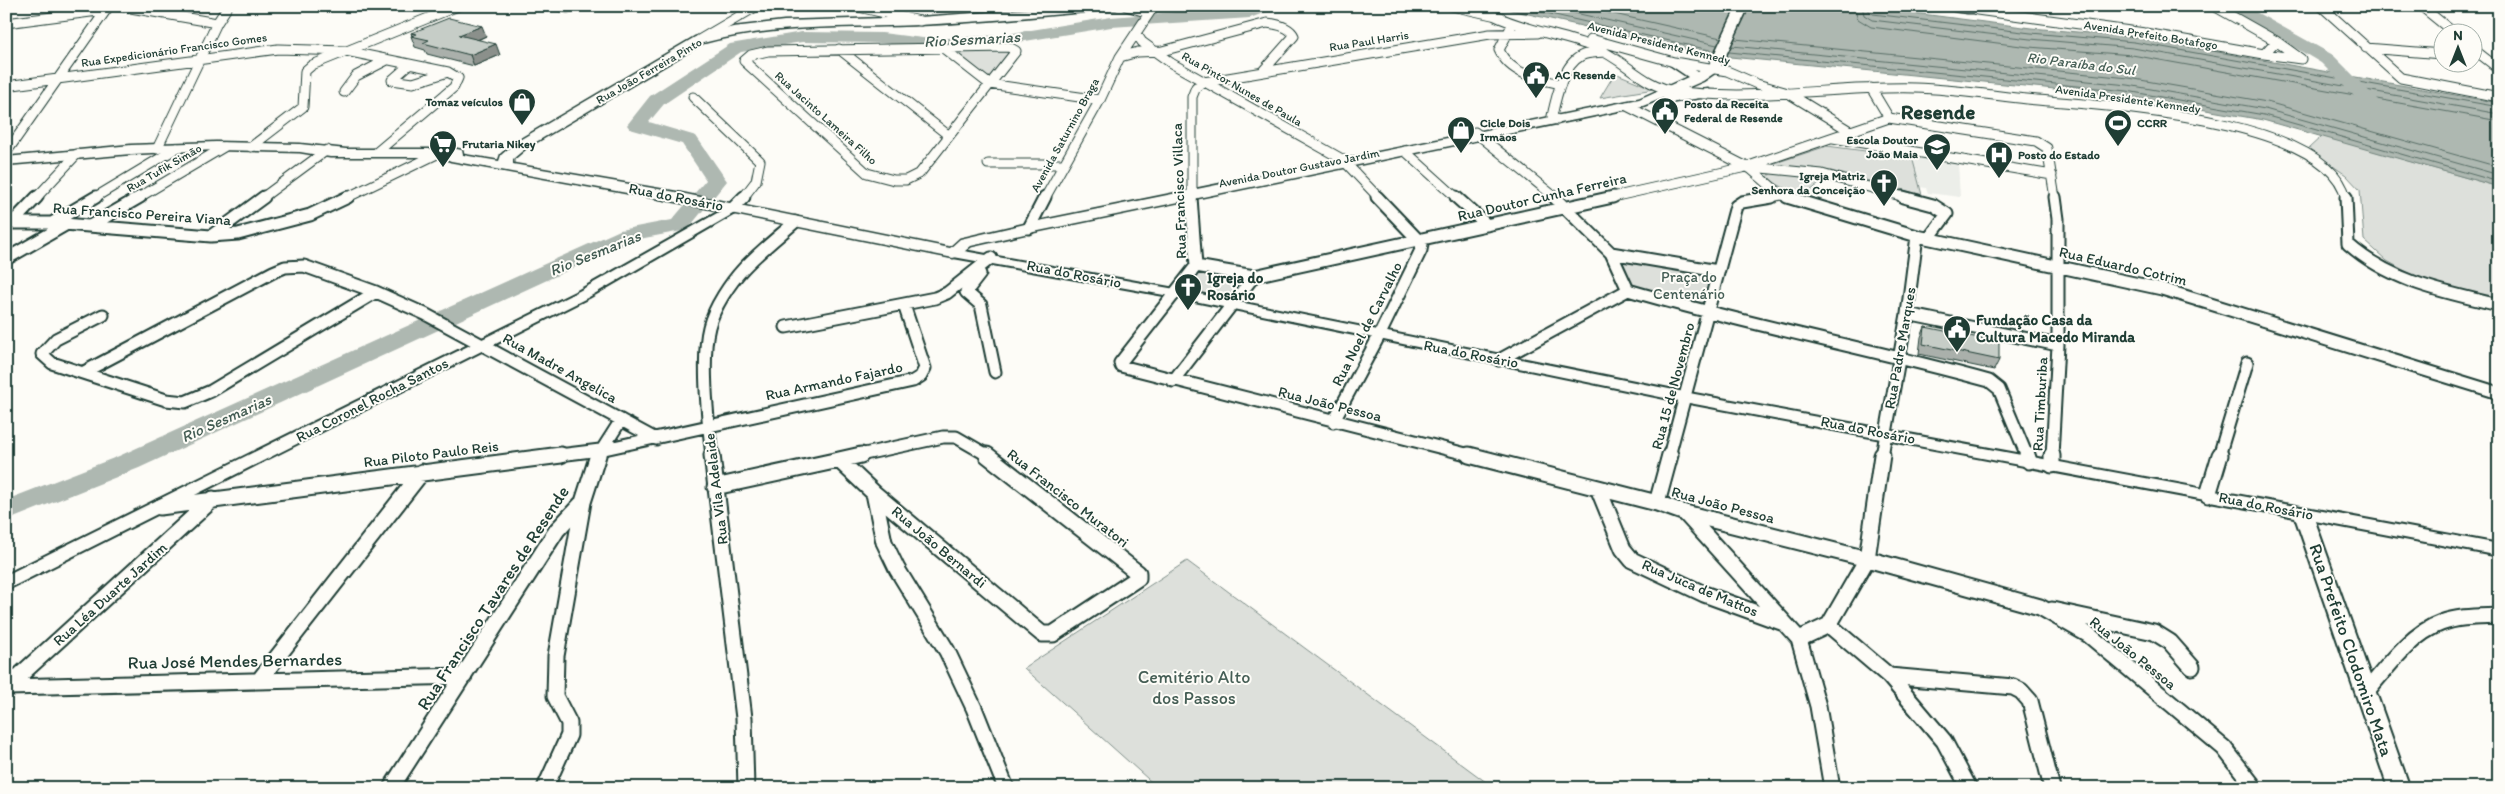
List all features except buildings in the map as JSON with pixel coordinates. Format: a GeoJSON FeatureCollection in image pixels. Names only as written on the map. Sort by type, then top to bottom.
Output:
{"type":"FeatureCollection","features":[{"type":"Feature","properties":{"kind":"main road","name":"Rua João Ferreira Pinto"},"geometry":{"type":"LineString","coordinates":[[506,167],[506,158],[521,145],[699,40],[733,31],[776,26],[920,21],[1044,9],[1116,6]]}},
{"type":"Feature","properties":{"kind":"main road"},"geometry":{"type":"LineString","coordinates":[[1717,62],[1743,6]]}},
{"type":"Feature","properties":{"kind":"main road","name":"Avenida Prefeito Botafogo"},"geometry":{"type":"LineString","coordinates":[[1949,6],[1977,8]]}},
{"type":"Feature","properties":{"kind":"main road"},"geometry":{"type":"LineString","coordinates":[[1674,62],[1698,78]]}},
{"type":"Feature","properties":{"kind":"main road","name":"Avenida Doutor Gustavo Jardim"},"geometry":{"type":"LineString","coordinates":[[1554,118],[1643,102],[1698,78],[1717,62]]}},
{"type":"Feature","properties":{"kind":"main road","name":"Avenida Doutor Gustavo Jardim"},"geometry":{"type":"LineString","coordinates":[[928,247],[1554,118],[1671,91]]}},
{"type":"Feature","properties":{"kind":"main road"},"geometry":{"type":"LineString","coordinates":[[1643,102],[1708,93]]}},
{"type":"Feature","properties":{"kind":"main road","name":"Avenida Doutor Gustavo Jardim"},"geometry":{"type":"LineString","coordinates":[[1344,161],[1405,151],[1477,134]]}},
{"type":"Feature","properties":{"kind":"main road"},"geometry":{"type":"LineString","coordinates":[[442,153],[489,153],[521,145]]}},
{"type":"Feature","properties":{"kind":"main road","name":"Rua do Rosário"},"geometry":{"type":"LineString","coordinates":[[6,161],[77,154],[177,148],[442,153],[451,157],[676,196],[953,253]]}},
{"type":"Feature","properties":{"kind":"main road"},"geometry":{"type":"LineString","coordinates":[[6,174],[35,158]]}},
{"type":"Feature","properties":{"kind":"main road","name":"Avenida Doutor Gustavo Jardim"},"geometry":{"type":"LineString","coordinates":[[953,253],[966,242],[1029,226]]}},
{"type":"Feature","properties":{"kind":"street"},"geometry":{"type":"LineString","coordinates":[[119,6],[217,22]]}},
{"type":"Feature","properties":{"kind":"street"},"geometry":{"type":"LineString","coordinates":[[157,149],[217,22],[228,6]]}},
{"type":"Feature","properties":{"kind":"street"},"geometry":{"type":"LineString","coordinates":[[252,150],[303,107],[305,71],[312,65],[458,6]]}},
{"type":"Feature","properties":{"kind":"street"},"geometry":{"type":"LineString","coordinates":[[558,6],[577,6]]}},
{"type":"Feature","properties":{"kind":"street"},"geometry":{"type":"LineString","coordinates":[[699,40],[757,6]]}},
{"type":"Feature","properties":{"kind":"street"},"geometry":{"type":"LineString","coordinates":[[854,6],[920,21]]}},
{"type":"Feature","properties":{"kind":"street","name":"Avenida Saturnino Braga"},"geometry":{"type":"LineString","coordinates":[[1029,226],[1100,100],[1120,57],[1150,12],[1126,6]]}},
{"type":"Feature","properties":{"kind":"street","name":"Avenida Presidente Kennedy"},"geometry":{"type":"LineString","coordinates":[[1452,6],[1493,15],[1605,52],[1637,76],[1671,91],[1788,93],[1871,88],[1924,89],[2121,108],[2201,121],[2269,137],[2312,156],[2328,168],[2338,179],[2347,197],[2348,244],[2358,253],[2376,266],[2411,282],[2499,305]]}},
{"type":"Feature","properties":{"kind":"street"},"geometry":{"type":"LineString","coordinates":[[2201,6],[2216,7],[2276,41],[2264,54]]}},
{"type":"Feature","properties":{"kind":"street"},"geometry":{"type":"LineString","coordinates":[[2321,6],[2399,77],[2499,97]]}},
{"type":"Feature","properties":{"kind":"street"},"geometry":{"type":"LineString","coordinates":[[2421,6],[2441,22]]}},
{"type":"Feature","properties":{"kind":"street"},"geometry":{"type":"LineString","coordinates":[[6,23],[107,8]]}},
{"type":"Feature","properties":{"kind":"street"},"geometry":{"type":"LineString","coordinates":[[6,153],[107,8]]}},
{"type":"Feature","properties":{"kind":"street","name":"Avenida Prefeito Botafogo"},"geometry":{"type":"LineString","coordinates":[[1977,8],[2145,32],[2301,59],[2276,41]]}},
{"type":"Feature","properties":{"kind":"street","name":"Avenida Presidente Kennedy"},"geometry":{"type":"LineString","coordinates":[[1493,15],[1511,28]]}},
{"type":"Feature","properties":{"kind":"street"},"geometry":{"type":"LineString","coordinates":[[1120,57],[1138,52],[1156,53],[1273,23],[1292,32],[1294,36],[1263,71]]}},
{"type":"Feature","properties":{"kind":"street"},"geometry":{"type":"LineString","coordinates":[[1511,28],[1499,50],[1506,63],[1516,70],[1561,84]]}},
{"type":"Feature","properties":{"kind":"street","name":"Rua Paul Harris"},"geometry":{"type":"LineString","coordinates":[[1204,82],[1511,28],[1536,29]]}},
{"type":"Feature","properties":{"kind":"street","name":"Avenida Presidente Kennedy"},"geometry":{"type":"LineString","coordinates":[[1536,29],[1674,62],[1717,62],[1757,84],[1788,93]]}},
{"type":"Feature","properties":{"kind":"street","name":"Rua Pintor Nunes de Paula"},"geometry":{"type":"LineString","coordinates":[[1137,32],[1142,42],[1156,53],[1344,161],[1420,240]]}},
{"type":"Feature","properties":{"kind":"street","name":"Rua Jacinto Lameira Filho"},"geometry":{"type":"LineString","coordinates":[[839,49],[759,52],[746,58],[744,61],[867,173],[894,180],[916,176],[923,171],[948,135],[1016,51],[1009,47],[943,48]]}},
{"type":"Feature","properties":{"kind":"street"},"geometry":{"type":"LineString","coordinates":[[839,49],[943,48],[989,84],[1100,100]]}},
{"type":"Feature","properties":{"kind":"street"},"geometry":{"type":"LineString","coordinates":[[2366,48],[2432,53]]}},
{"type":"Feature","properties":{"kind":"street","name":"Rua Expedicionário Francisco Gomes"},"geometry":{"type":"LineString","coordinates":[[6,86],[200,58],[278,49],[346,51]]}},
{"type":"Feature","properties":{"kind":"street"},"geometry":{"type":"LineString","coordinates":[[839,49],[948,135]]}},
{"type":"Feature","properties":{"kind":"street"},"geometry":{"type":"LineString","coordinates":[[346,51],[448,72],[458,78],[454,87],[377,152]]}},
{"type":"Feature","properties":{"kind":"street"},"geometry":{"type":"LineString","coordinates":[[1554,118],[1561,84],[1578,58],[1605,52]]}},
{"type":"Feature","properties":{"kind":"street"},"geometry":{"type":"LineString","coordinates":[[2483,57],[2499,58]]}},
{"type":"Feature","properties":{"kind":"street"},"geometry":{"type":"LineString","coordinates":[[2483,57],[2499,69]]}},
{"type":"Feature","properties":{"kind":"street"},"geometry":{"type":"LineString","coordinates":[[344,92],[356,76],[387,60]]}},
{"type":"Feature","properties":{"kind":"street"},"geometry":{"type":"LineString","coordinates":[[409,65],[397,73],[392,80],[406,83],[421,82],[448,72]]}},
{"type":"Feature","properties":{"kind":"street","name":"Rua Francisco Villaca"},"geometry":{"type":"LineString","coordinates":[[1122,368],[1120,363],[1196,266],[1192,192],[1192,97],[1196,87],[1204,82]]}},
{"type":"Feature","properties":{"kind":"street"},"geometry":{"type":"LineString","coordinates":[[1871,88],[1889,118]]}},
{"type":"Feature","properties":{"kind":"street"},"geometry":{"type":"LineString","coordinates":[[1788,93],[1850,131]]}},
{"type":"Feature","properties":{"kind":"street"},"geometry":{"type":"LineString","coordinates":[[693,97],[760,160],[761,168],[749,192],[728,207]]}},
{"type":"Feature","properties":{"kind":"street"},"geometry":{"type":"LineString","coordinates":[[1627,106],[1746,167],[1828,176],[1927,203],[1943,210],[1946,216],[1923,237]]}},
{"type":"Feature","properties":{"kind":"street","name":"Rua Doutor Cunha Ferreira"},"geometry":{"type":"LineString","coordinates":[[1196,266],[1254,276],[1746,167],[1889,118]]}},
{"type":"Feature","properties":{"kind":"street","name":"Rua Timburiba"},"geometry":{"type":"LineString","coordinates":[[1889,118],[2036,141],[2047,148],[2058,219],[2058,345],[2052,465]]}},
{"type":"Feature","properties":{"kind":"street"},"geometry":{"type":"LineString","coordinates":[[1477,134],[1567,207],[1611,253],[1628,290]]}},
{"type":"Feature","properties":{"kind":"street"},"geometry":{"type":"LineString","coordinates":[[1830,138],[2052,175]]}},
{"type":"Feature","properties":{"kind":"street"},"geometry":{"type":"LineString","coordinates":[[52,223],[177,148]]}},
{"type":"Feature","properties":{"kind":"street","name":"Rua Tufik Simão"},"geometry":{"type":"LineString","coordinates":[[90,226],[216,149]]}},
{"type":"Feature","properties":{"kind":"street"},"geometry":{"type":"LineString","coordinates":[[1405,151],[1486,225]]}},
{"type":"Feature","properties":{"kind":"street"},"geometry":{"type":"LineString","coordinates":[[211,236],[325,152]]}},
{"type":"Feature","properties":{"kind":"street","name":"Rua Francisco Pereira Viana"},"geometry":{"type":"LineString","coordinates":[[10,222],[52,223],[211,236],[238,234],[310,215],[442,153]]}},
{"type":"Feature","properties":{"kind":"street"},"geometry":{"type":"LineString","coordinates":[[10,222],[77,154]]}},
{"type":"Feature","properties":{"kind":"street"},"geometry":{"type":"LineString","coordinates":[[988,164],[1063,164]]}},
{"type":"Feature","properties":{"kind":"street","name":"Rua Eduardo Cotrim"},"geometry":{"type":"LineString","coordinates":[[1746,167],[1762,177],[1781,195],[1923,237],[2193,298],[2499,393]]}},
{"type":"Feature","properties":{"kind":"street","name":"Rua 15 de Novembro"},"geometry":{"type":"LineString","coordinates":[[1657,503],[1718,271],[1738,203],[1781,195]]}},
{"type":"Feature","properties":{"kind":"street","name":"Rua Coronel Rocha Santos"},"geometry":{"type":"LineString","coordinates":[[6,583],[584,294],[728,207]]}},
{"type":"Feature","properties":{"kind":"street","name":"Rua Vila Adelaide"},"geometry":{"type":"LineString","coordinates":[[746,788],[744,718],[708,425],[706,349],[709,326],[724,294],[744,268],[795,222]]}},
{"type":"Feature","properties":{"kind":"street"},"geometry":{"type":"LineString","coordinates":[[6,259],[66,224]]}},
{"type":"Feature","properties":{"kind":"street","name":"Rua Padre Marques"},"geometry":{"type":"LineString","coordinates":[[1829,625],[1866,559],[1885,433],[1923,237]]}},
{"type":"Feature","properties":{"kind":"street","name":"Rua Noel de Carvalho"},"geometry":{"type":"LineString","coordinates":[[1333,422],[1380,336],[1421,250],[1420,240]]}},
{"type":"Feature","properties":{"kind":"street","name":"Rua do Rosário"},"geometry":{"type":"LineString","coordinates":[[953,253],[1232,304],[1380,336],[1684,397],[1885,433],[2499,550]]}},
{"type":"Feature","properties":{"kind":"street"},"geometry":{"type":"LineString","coordinates":[[1611,253],[1718,271]]}},
{"type":"Feature","properties":{"kind":"street"},"geometry":{"type":"LineString","coordinates":[[786,327],[904,305],[941,296],[989,261]]}},
{"type":"Feature","properties":{"kind":"street"},"geometry":{"type":"LineString","coordinates":[[989,261],[966,292],[981,305],[995,372]]}},
{"type":"Feature","properties":{"kind":"street","name":"Rua Madre Angelica"},"geometry":{"type":"LineString","coordinates":[[84,372],[285,268],[304,266],[376,292],[425,314],[656,439]]}},
{"type":"Feature","properties":{"kind":"street"},"geometry":{"type":"LineString","coordinates":[[1173,381],[1254,276]]}},
{"type":"Feature","properties":{"kind":"street"},"geometry":{"type":"LineString","coordinates":[[1499,360],[1628,290],[1708,314],[1899,356],[1978,377],[1995,384],[2029,461]]}},
{"type":"Feature","properties":{"kind":"street"},"geometry":{"type":"LineString","coordinates":[[102,315],[56,339],[42,354],[52,362],[166,400],[185,402],[211,391],[376,292]]}},
{"type":"Feature","properties":{"kind":"street","name":"Rua Armando Fajardo"},"geometry":{"type":"LineString","coordinates":[[708,425],[920,378],[924,374],[925,368],[904,305]]}},
{"type":"Feature","properties":{"kind":"street"},"geometry":{"type":"LineString","coordinates":[[1907,314],[2058,345]]}},
{"type":"Feature","properties":{"kind":"street"},"geometry":{"type":"LineString","coordinates":[[2208,495],[2247,364]]}},
{"type":"Feature","properties":{"kind":"street","name":"Rua João Pessoa"},"geometry":{"type":"LineString","coordinates":[[1122,368],[1657,503],[1685,513],[1866,559],[2040,607],[2089,635],[2224,748],[2255,788]]}},
{"type":"Feature","properties":{"kind":"street","name":"Rua Francisco Tavares de Resende"},"geometry":{"type":"LineString","coordinates":[[391,788],[557,530],[583,502],[600,450],[621,420]]}},
{"type":"Feature","properties":{"kind":"street","name":"Rua Piloto Paulo Reis"},"geometry":{"type":"LineString","coordinates":[[157,508],[213,499],[600,450],[656,439],[708,425]]}},
{"type":"Feature","properties":{"kind":"street","name":"Rua Francisco Muratori"},"geometry":{"type":"LineString","coordinates":[[715,487],[944,437],[956,437],[978,448],[1138,573],[1138,578],[1134,583],[1053,634],[1042,634]]}},
{"type":"Feature","properties":{"kind":"street","name":"Rua João Bernardi"},"geometry":{"type":"LineString","coordinates":[[838,459],[874,493],[1042,634]]}},
{"type":"Feature","properties":{"kind":"street"},"geometry":{"type":"LineString","coordinates":[[260,680],[422,472]]}},
{"type":"Feature","properties":{"kind":"street","name":"Rua Juca de Mattos"},"geometry":{"type":"LineString","coordinates":[[1598,488],[1623,549],[1632,560],[1704,594],[1787,624]]}},
{"type":"Feature","properties":{"kind":"street"},"geometry":{"type":"LineString","coordinates":[[874,493],[884,542],[897,569],[947,650],[974,708],[1006,788]]}},
{"type":"Feature","properties":{"kind":"street","name":"Rua Léa Duarte Jardim"},"geometry":{"type":"LineString","coordinates":[[7,687],[213,499]]}},
{"type":"Feature","properties":{"kind":"street"},"geometry":{"type":"LineString","coordinates":[[545,788],[564,751],[569,734],[569,723],[554,696],[556,656],[583,502]]}},
{"type":"Feature","properties":{"kind":"street"},"geometry":{"type":"LineString","coordinates":[[1685,513],[1799,639],[1818,706],[1832,788]]}},
{"type":"Feature","properties":{"kind":"street","name":"Rua Prefeito Clodomiro Mata"},"geometry":{"type":"LineString","coordinates":[[2303,513],[2399,788]]}},
{"type":"Feature","properties":{"kind":"street"},"geometry":{"type":"LineString","coordinates":[[2040,607],[2154,632],[2170,642],[2192,667]]}},
{"type":"Feature","properties":{"kind":"street"},"geometry":{"type":"LineString","coordinates":[[2366,693],[2397,657],[2433,626],[2463,618],[2499,616]]}},
{"type":"Feature","properties":{"kind":"street"},"geometry":{"type":"LineString","coordinates":[[1799,639],[1829,625],[1889,676],[1944,741],[1969,788]]}},
{"type":"Feature","properties":{"kind":"street","name":"Rua José Mendes Bernardes"},"geometry":{"type":"LineString","coordinates":[[7,687],[464,676]]}},
{"type":"Feature","properties":{"kind":"street"},"geometry":{"type":"LineString","coordinates":[[1889,676],[2013,687],[2021,691],[2030,701],[2052,788]]}},
{"type":"Feature","properties":{"kind":"shaded area","name":"Escola Doutor João Maia"},"geometry":{"type":"Polygon","coordinates":[[[1911,155],[1958,163],[1960,197],[1928,193],[1926,188],[1920,187],[1911,155]]]}},
{"type":"Feature","properties":{"kind":"green space"},"geometry":{"type":"Polygon","coordinates":[[[947,49],[1012,49],[988,80],[947,49]]]}},
{"type":"Feature","properties":{"kind":"green space"},"geometry":{"type":"Polygon","coordinates":[[[1615,73],[1654,89],[1600,98],[1615,73]]]}},
{"type":"Feature","properties":{"kind":"green space"},"geometry":{"type":"Polygon","coordinates":[[[2322,136],[2499,187],[2499,300],[2416,277],[2387,261],[2364,240],[2360,190],[2346,175],[2308,149],[2322,136]]]}},
{"type":"Feature","properties":{"kind":"green space"},"geometry":{"type":"Polygon","coordinates":[[[1827,146],[1912,157],[1922,195],[1831,171],[1780,167],[1772,164],[1827,146]]]}},
{"type":"Feature","properties":{"kind":"green space"},"geometry":{"type":"Polygon","coordinates":[[[1773,172],[1827,178],[1802,197],[1769,180],[1768,176],[1773,172]]]}},
{"type":"Feature","properties":{"kind":"green space","name":"Praça do Centenário"},"geometry":{"type":"Polygon","coordinates":[[[1619,256],[1711,272],[1703,308],[1634,289],[1619,256]]]}},
{"type":"Feature","properties":{"kind":"green space"},"geometry":{"type":"Polygon","coordinates":[[[1197,267],[1248,276],[1230,300],[1181,292],[1197,267]]]}},
{"type":"Feature","properties":{"kind":"green space","name":"Cemitério Alto dos Passos"},"geometry":{"type":"Polygon","coordinates":[[[1187,561],[1494,788],[1158,788],[1024,668],[1187,561]]]}},
{"type":"Feature","properties":{"kind":"water","name":"Rio Paraíba do Sul"},"geometry":{"type":"Polygon","coordinates":[[[1493,6],[1859,6],[2031,28],[2135,37],[2499,103],[2499,187],[2263,120],[2126,96],[1710,55],[1493,6]]]}},
{"type":"Feature","properties":{"kind":"waterway","name":"Rio Sesmarias"},"geometry":{"type":"LineString","coordinates":[[6,511],[129,462],[628,235],[679,225],[717,181],[689,140],[637,125],[657,100],[736,48],[802,37],[882,38],[931,44],[1001,40],[1111,22],[1250,13],[1268,6]]}},
{"type":"Feature","properties":{"kind":"waterway"},"geometry":{"type":"LineString","coordinates":[[2233,6],[2327,59],[2369,100]]}},
{"type":"Feature","properties":{"kind":"place","name":"AC Resende"},"geometry":{"type":"Point","coordinates":[1536,99]}},
{"type":"Feature","properties":{"kind":"place","name":"Tomaz veículos"},"geometry":{"type":"Point","coordinates":[522,126]}},
{"type":"Feature","properties":{"kind":"place","name":"Posto da Receita Federal de Resende"},"geometry":{"type":"Point","coordinates":[1665,135]}},
{"type":"Feature","properties":{"kind":"place","name":"CCRR"},"geometry":{"type":"Point","coordinates":[2118,147]}},
{"type":"Feature","properties":{"kind":"place","name":"Cicle Dois Irmãos"},"geometry":{"type":"Point","coordinates":[1461,154]}},
{"type":"Feature","properties":{"kind":"place","name":"Frutaria Nikey"},"geometry":{"type":"Point","coordinates":[443,168]}},
{"type":"Feature","properties":{"kind":"place","name":"Escola Doutor João Maia"},"geometry":{"type":"Point","coordinates":[1937,171]}},
{"type":"Feature","properties":{"kind":"place","name":"Posto do Estado"},"geometry":{"type":"Point","coordinates":[1999,179]}},
{"type":"Feature","properties":{"kind":"place","name":"Igreja Matriz Senhora da Conceição"},"geometry":{"type":"Point","coordinates":[1884,207]}},
{"type":"Feature","properties":{"kind":"place","name":"Igreja do Rosário"},"geometry":{"type":"Point","coordinates":[1188,311]}},
{"type":"Feature","properties":{"kind":"place","name":"Fundação Casa da Cultura Macedo Miranda"},"geometry":{"type":"Point","coordinates":[1957,353]}},
{"type":"Feature","properties":{"kind":"district","name":"Resende"},"geometry":{"type":"Point","coordinates":[1938,111]}}]}
